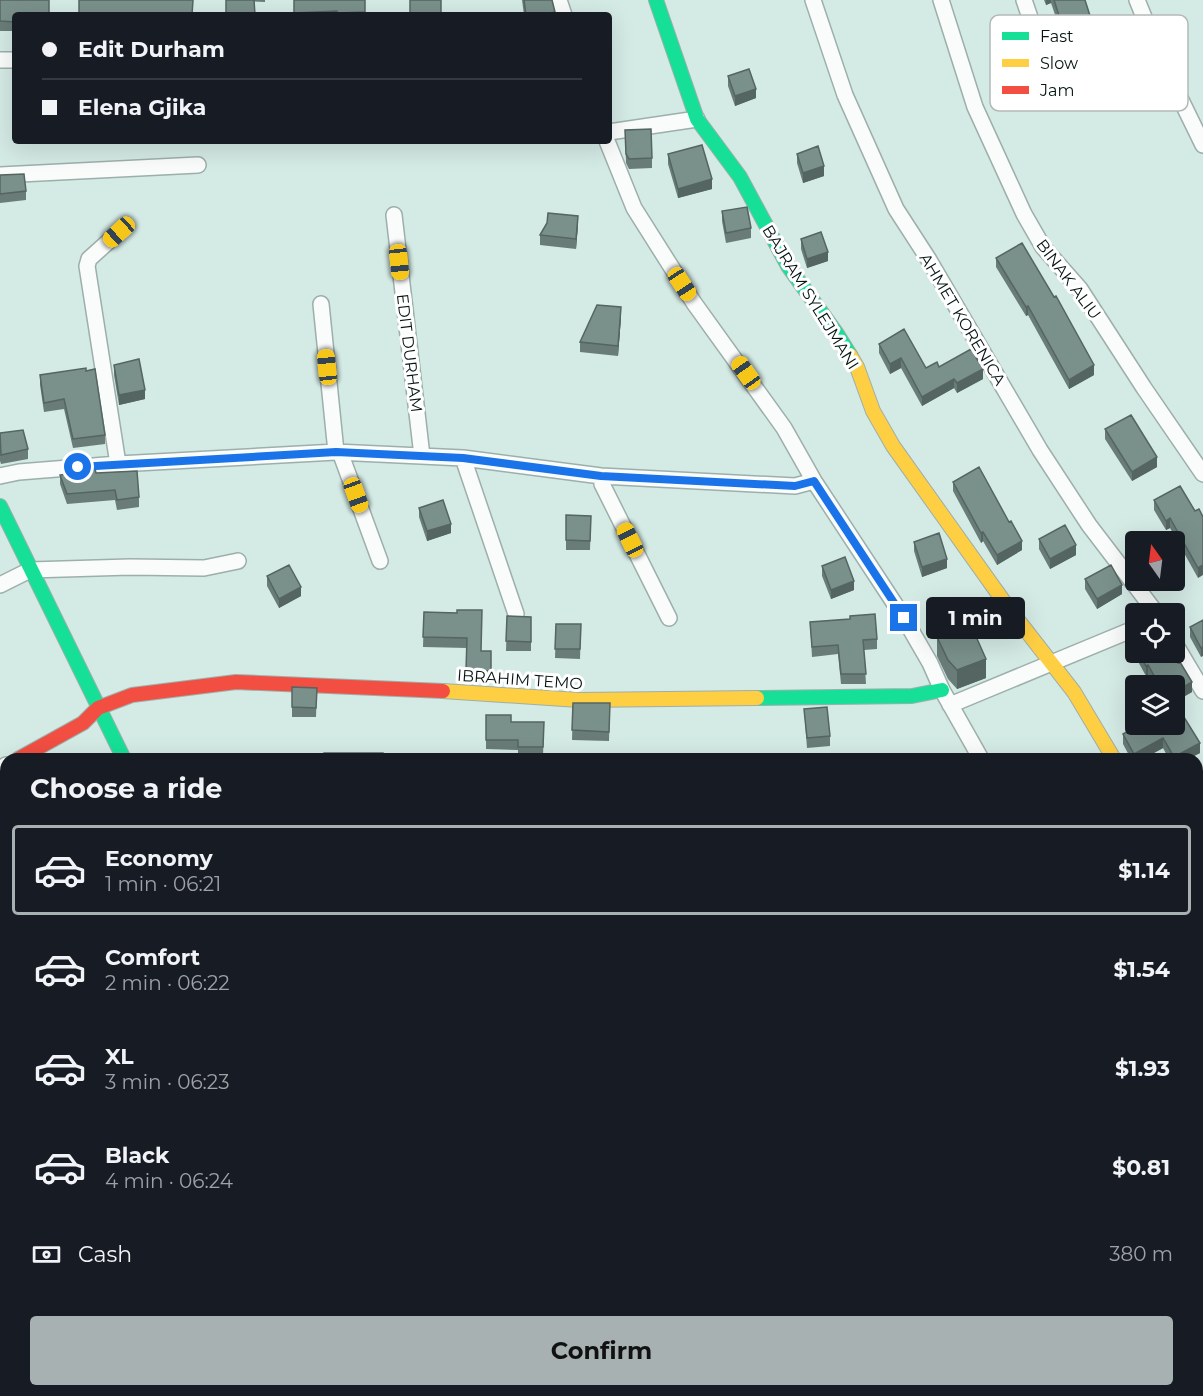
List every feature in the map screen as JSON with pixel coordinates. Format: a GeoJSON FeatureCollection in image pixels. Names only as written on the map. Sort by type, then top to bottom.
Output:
{"type":"FeatureCollection","features":[{"type":"Feature","properties":{"kind":"street","name":"BAJRAM SYLEJMANI"},"geometry":{"type":"LineString","coordinates":[[656,0],[697,118],[740,177],[788,266],[837,334],[857,367],[873,411],[892,446],[1007,606],[1074,692],[1110,753]]}},
{"type":"Feature","properties":{"kind":"street","name":"AHMET KORENICA"},"geometry":{"type":"LineString","coordinates":[[813,0],[845,94],[896,209],[940,279],[1040,450],[1089,525],[1149,603]]}},
{"type":"Feature","properties":{"kind":"street","name":"BINAK ALIU"},"geometry":{"type":"LineString","coordinates":[[941,0],[975,107],[1024,214],[1043,247],[1080,289],[1203,474]]}},
{"type":"Feature","properties":{"kind":"street"},"geometry":{"type":"LineString","coordinates":[[1024,0],[1029,15]]}},
{"type":"Feature","properties":{"kind":"street"},"geometry":{"type":"LineString","coordinates":[[1137,0],[1143,15]]}},
{"type":"Feature","properties":{"kind":"street"},"geometry":{"type":"LineString","coordinates":[[1186,111],[1203,145]]}},
{"type":"Feature","properties":{"kind":"street"},"geometry":{"type":"LineString","coordinates":[[612,132],[697,118]]}},
{"type":"Feature","properties":{"kind":"street"},"geometry":{"type":"LineString","coordinates":[[608,144],[634,208],[694,303],[784,428],[814,481],[904,618],[978,753]]}},
{"type":"Feature","properties":{"kind":"street"},"geometry":{"type":"LineString","coordinates":[[0,175],[198,165]]}},
{"type":"Feature","properties":{"kind":"street","name":"EDIT DURHAM"},"geometry":{"type":"LineString","coordinates":[[394,215],[422,456]]}},
{"type":"Feature","properties":{"kind":"street"},"geometry":{"type":"LineString","coordinates":[[118,464],[87,266],[89,259],[119,232]]}},
{"type":"Feature","properties":{"kind":"street"},"geometry":{"type":"LineString","coordinates":[[321,304],[338,452],[380,561]]}},
{"type":"Feature","properties":{"kind":"street"},"geometry":{"type":"LineString","coordinates":[[0,476],[19,472],[118,464],[338,452],[463,458],[601,476],[795,486],[814,481]]}},
{"type":"Feature","properties":{"kind":"street"},"geometry":{"type":"LineString","coordinates":[[463,458],[516,614]]}},
{"type":"Feature","properties":{"kind":"street"},"geometry":{"type":"LineString","coordinates":[[601,476],[602,484],[669,618]]}},
{"type":"Feature","properties":{"kind":"street"},"geometry":{"type":"LineString","coordinates":[[2,516],[121,753]]}},
{"type":"Feature","properties":{"kind":"street"},"geometry":{"type":"LineString","coordinates":[[0,585],[30,570],[130,567],[204,568],[238,561]]}},
{"type":"Feature","properties":{"kind":"street"},"geometry":{"type":"LineString","coordinates":[[950,705],[1125,633]]}},
{"type":"Feature","properties":{"kind":"street"},"geometry":{"type":"LineString","coordinates":[[1185,661],[1203,692]]}},
{"type":"Feature","properties":{"kind":"street","name":"IBRAHIM TEMO"},"geometry":{"type":"LineString","coordinates":[[29,753],[83,723],[98,708],[132,695],[236,682],[393,687],[579,700],[902,696],[942,690]]}},
{"type":"Feature","properties":{"kind":"building"},"geometry":{"type":"Polygon","coordinates":[[[0,0],[49,0],[49,12],[12,12],[12,22],[0,21],[0,0]]]}},
{"type":"Feature","properties":{"kind":"building"},"geometry":{"type":"Polygon","coordinates":[[[79,0],[193,0],[192,12],[79,12],[79,0]]]}},
{"type":"Feature","properties":{"kind":"building"},"geometry":{"type":"Polygon","coordinates":[[[226,0],[254,0],[255,12],[226,12],[226,0]]]}},
{"type":"Feature","properties":{"kind":"building"},"geometry":{"type":"Polygon","coordinates":[[[294,0],[365,0],[365,12],[294,12],[294,0]]]}},
{"type":"Feature","properties":{"kind":"building"},"geometry":{"type":"Polygon","coordinates":[[[410,0],[441,0],[441,12],[410,12],[410,0]]]}},
{"type":"Feature","properties":{"kind":"building"},"geometry":{"type":"Polygon","coordinates":[[[524,0],[552,0],[555,12],[526,12],[524,0]]]}},
{"type":"Feature","properties":{"kind":"building"},"geometry":{"type":"Polygon","coordinates":[[[1054,0],[1085,0],[1090,15],[1059,15],[1054,0]]]}},
{"type":"Feature","properties":{"kind":"building"},"geometry":{"type":"Polygon","coordinates":[[[749,69],[756,89],[735,96],[728,76],[749,69]]]}},
{"type":"Feature","properties":{"kind":"building"},"geometry":{"type":"Polygon","coordinates":[[[651,129],[652,158],[629,159],[626,154],[625,130],[651,129]]]}},
{"type":"Feature","properties":{"kind":"building"},"geometry":{"type":"Polygon","coordinates":[[[702,145],[712,179],[678,189],[668,154],[702,145]]]}},
{"type":"Feature","properties":{"kind":"building"},"geometry":{"type":"Polygon","coordinates":[[[818,146],[824,166],[803,173],[797,154],[818,146]]]}},
{"type":"Feature","properties":{"kind":"building"},"geometry":{"type":"Polygon","coordinates":[[[24,174],[26,191],[0,194],[0,175],[24,174]]]}},
{"type":"Feature","properties":{"kind":"building"},"geometry":{"type":"Polygon","coordinates":[[[747,207],[751,228],[726,233],[722,211],[747,207]]]}},
{"type":"Feature","properties":{"kind":"building"},"geometry":{"type":"Polygon","coordinates":[[[548,213],[578,216],[576,239],[540,235],[547,223],[548,213]]]}},
{"type":"Feature","properties":{"kind":"building"},"geometry":{"type":"Polygon","coordinates":[[[821,232],[828,252],[807,259],[801,239],[821,232]]]}},
{"type":"Feature","properties":{"kind":"building"},"geometry":{"type":"Polygon","coordinates":[[[1022,243],[1054,297],[1056,296],[1094,365],[1069,380],[1028,306],[1026,307],[996,258],[1022,243]]]}},
{"type":"Feature","properties":{"kind":"building"},"geometry":{"type":"Polygon","coordinates":[[[597,305],[621,307],[618,346],[580,342],[597,305]]]}},
{"type":"Feature","properties":{"kind":"building"},"geometry":{"type":"Polygon","coordinates":[[[904,329],[926,368],[937,362],[939,367],[971,349],[983,369],[957,383],[954,379],[922,397],[901,358],[890,364],[879,344],[904,329]]]}},
{"type":"Feature","properties":{"kind":"building"},"geometry":{"type":"Polygon","coordinates":[[[139,359],[145,390],[119,395],[114,365],[139,359]]]}},
{"type":"Feature","properties":{"kind":"building"},"geometry":{"type":"Polygon","coordinates":[[[86,368],[86,371],[95,369],[105,435],[73,439],[64,399],[44,403],[40,375],[86,368]]]}},
{"type":"Feature","properties":{"kind":"building"},"geometry":{"type":"Polygon","coordinates":[[[1131,415],[1157,457],[1132,472],[1105,429],[1131,415]]]}},
{"type":"Feature","properties":{"kind":"building"},"geometry":{"type":"Polygon","coordinates":[[[23,430],[28,449],[1,455],[0,433],[23,430]]]}},
{"type":"Feature","properties":{"kind":"building"},"geometry":{"type":"Polygon","coordinates":[[[979,467],[1022,541],[997,555],[983,532],[981,533],[953,482],[979,467]]]}},
{"type":"Feature","properties":{"kind":"building"},"geometry":{"type":"Polygon","coordinates":[[[95,469],[96,473],[137,471],[139,497],[117,500],[115,490],[67,494],[60,475],[95,469]]]}},
{"type":"Feature","properties":{"kind":"building"},"geometry":{"type":"Polygon","coordinates":[[[1180,486],[1195,511],[1199,509],[1203,517],[1203,565],[1198,568],[1185,545],[1185,531],[1177,531],[1170,518],[1166,521],[1154,500],[1180,486]]]}},
{"type":"Feature","properties":{"kind":"building"},"geometry":{"type":"Polygon","coordinates":[[[443,500],[451,524],[427,531],[419,508],[443,500]]]}},
{"type":"Feature","properties":{"kind":"building"},"geometry":{"type":"Polygon","coordinates":[[[566,515],[591,516],[590,541],[566,540],[566,515]]]}},
{"type":"Feature","properties":{"kind":"building"},"geometry":{"type":"Polygon","coordinates":[[[1065,525],[1076,545],[1050,559],[1039,539],[1065,525]]]}},
{"type":"Feature","properties":{"kind":"building"},"geometry":{"type":"Polygon","coordinates":[[[939,533],[947,559],[922,567],[914,542],[939,533]]]}},
{"type":"Feature","properties":{"kind":"building"},"geometry":{"type":"Polygon","coordinates":[[[845,557],[854,581],[831,590],[822,566],[845,557]]]}},
{"type":"Feature","properties":{"kind":"building"},"geometry":{"type":"Polygon","coordinates":[[[289,565],[301,587],[279,599],[267,576],[289,565]]]}},
{"type":"Feature","properties":{"kind":"building"},"geometry":{"type":"Polygon","coordinates":[[[1111,565],[1122,585],[1097,599],[1085,579],[1111,565]]]}},
{"type":"Feature","properties":{"kind":"building"},"geometry":{"type":"Polygon","coordinates":[[[457,610],[482,610],[481,651],[491,651],[491,671],[466,670],[467,638],[423,637],[424,612],[457,613],[457,610]]]}},
{"type":"Feature","properties":{"kind":"building"},"geometry":{"type":"Polygon","coordinates":[[[875,614],[877,639],[863,640],[866,674],[841,674],[838,645],[812,647],[810,622],[850,619],[850,616],[875,614]]]}},
{"type":"Feature","properties":{"kind":"building"},"geometry":{"type":"Polygon","coordinates":[[[507,616],[531,617],[531,642],[506,641],[507,616]]]}},
{"type":"Feature","properties":{"kind":"building"},"geometry":{"type":"Polygon","coordinates":[[[1203,620],[1203,647],[1201,648],[1190,627],[1203,620]]]}},
{"type":"Feature","properties":{"kind":"building"},"geometry":{"type":"Polygon","coordinates":[[[970,623],[986,659],[957,670],[948,660],[937,637],[970,623]]]}},
{"type":"Feature","properties":{"kind":"building"},"geometry":{"type":"Polygon","coordinates":[[[556,624],[581,624],[580,649],[555,649],[556,624]]]}},
{"type":"Feature","properties":{"kind":"building"},"geometry":{"type":"Polygon","coordinates":[[[1144,663],[1181,663],[1192,682],[1185,686],[1185,675],[1154,675],[1148,665],[1146,666],[1144,663]]]}},
{"type":"Feature","properties":{"kind":"building"},"geometry":{"type":"Polygon","coordinates":[[[292,687],[317,688],[316,708],[292,707],[292,687]]]}},
{"type":"Feature","properties":{"kind":"building"},"geometry":{"type":"Polygon","coordinates":[[[573,703],[610,703],[609,732],[572,730],[573,703]]]}},
{"type":"Feature","properties":{"kind":"building"},"geometry":{"type":"Polygon","coordinates":[[[827,707],[830,736],[807,738],[804,709],[827,707]]]}},
{"type":"Feature","properties":{"kind":"building"},"geometry":{"type":"Polygon","coordinates":[[[486,715],[511,715],[511,722],[544,722],[543,747],[518,747],[518,740],[486,740],[486,715]]]}},
{"type":"Feature","properties":{"kind":"building"},"geometry":{"type":"Polygon","coordinates":[[[1185,719],[1200,743],[1181,753],[1172,753],[1163,738],[1133,753],[1123,734],[1185,735],[1185,719]]]}},
{"type":"Feature","properties":{"kind":"traffic: fast"},"geometry":{"type":"LineString","coordinates":[[656,0],[697,119],[740,177],[788,266],[850,355]]}},
{"type":"Feature","properties":{"kind":"traffic: fast"},"geometry":{"type":"LineString","coordinates":[[0,506],[121,753]]}},
{"type":"Feature","properties":{"kind":"traffic: fast"},"geometry":{"type":"LineString","coordinates":[[757,698],[912,696],[942,690]]}},
{"type":"Feature","properties":{"kind":"traffic: slow"},"geometry":{"type":"LineString","coordinates":[[850,355],[857,367],[873,411],[893,446],[1007,606],[1074,692],[1110,753]]}},
{"type":"Feature","properties":{"kind":"traffic: slow"},"geometry":{"type":"LineString","coordinates":[[443,691],[579,700],[757,698]]}},
{"type":"Feature","properties":{"kind":"traffic: jam"},"geometry":{"type":"LineString","coordinates":[[29,753],[83,723],[98,708],[132,695],[236,682],[443,691]]}},
{"type":"Feature","properties":{"kind":"route"},"geometry":{"type":"LineString","coordinates":[[78,467],[336,452],[463,458],[601,476],[795,486],[814,481],[904,618]]}}]}
